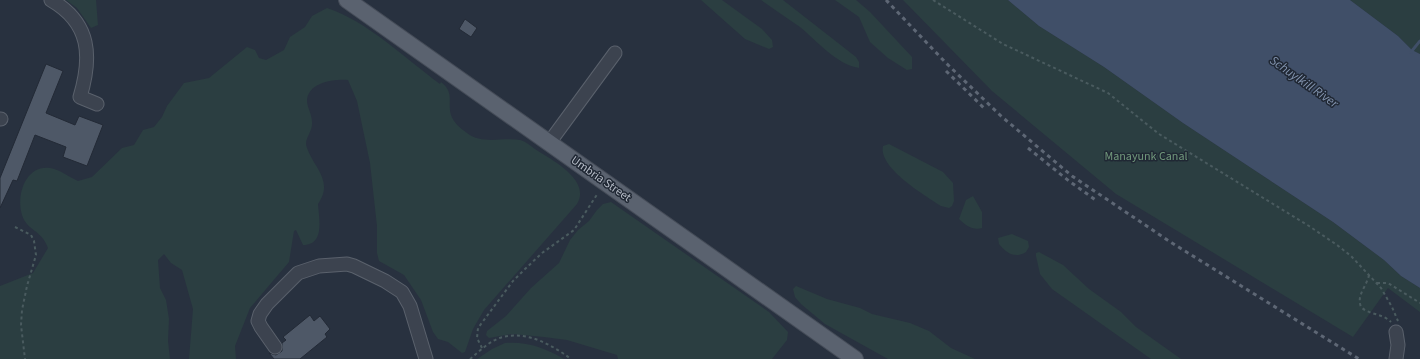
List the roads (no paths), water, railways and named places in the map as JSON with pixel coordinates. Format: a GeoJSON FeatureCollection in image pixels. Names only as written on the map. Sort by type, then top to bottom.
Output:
{"type":"FeatureCollection","features":[{"type":"Feature","properties":{"kind":"main road","name":"Umbria Street"},"geometry":{"type":"LineString","coordinates":[[347,0],[855,359]]}},
{"type":"Feature","properties":{"kind":"lane"},"geometry":{"type":"LineString","coordinates":[[51,0],[65,9],[73,17],[82,33],[88,63],[80,97],[97,104]]}},
{"type":"Feature","properties":{"kind":"lane"},"geometry":{"type":"LineString","coordinates":[[549,142],[615,53]]}},
{"type":"Feature","properties":{"kind":"lane"},"geometry":{"type":"LineString","coordinates":[[274,347],[258,321],[260,314],[267,304],[298,273],[320,266],[347,264],[385,281],[402,292],[410,306],[426,359]]}},
{"type":"Feature","properties":{"kind":"lane"},"geometry":{"type":"LineString","coordinates":[[1396,359],[1398,346],[1397,329]]}},
{"type":"Feature","properties":{"kind":"water","name":"Schuylkill River"},"geometry":{"type":"Polygon","coordinates":[[[1008,0],[1350,0],[1398,36],[1412,50],[1420,54],[1420,288],[1401,276],[1384,260],[1333,222],[1183,123],[1104,67],[1039,26],[1008,0]]]}},
{"type":"Feature","properties":{"kind":"waterway"},"geometry":{"type":"LineString","coordinates":[[1411,52],[1420,41]]}},
{"type":"Feature","properties":{"kind":"railway"},"geometry":{"type":"LineString","coordinates":[[886,0],[946,63],[1001,116],[1072,176],[1172,243],[1359,359]]}},
{"type":"Feature","properties":{"kind":"railway"},"geometry":{"type":"LineString","coordinates":[[946,71],[986,110]]}},
{"type":"Feature","properties":{"kind":"railway"},"geometry":{"type":"LineString","coordinates":[[1028,148],[1097,201]]}},
{"type":"Feature","properties":{"kind":"park label","name":"Manayunk Canal"},"geometry":{"type":"Point","coordinates":[1146,156]}}]}
